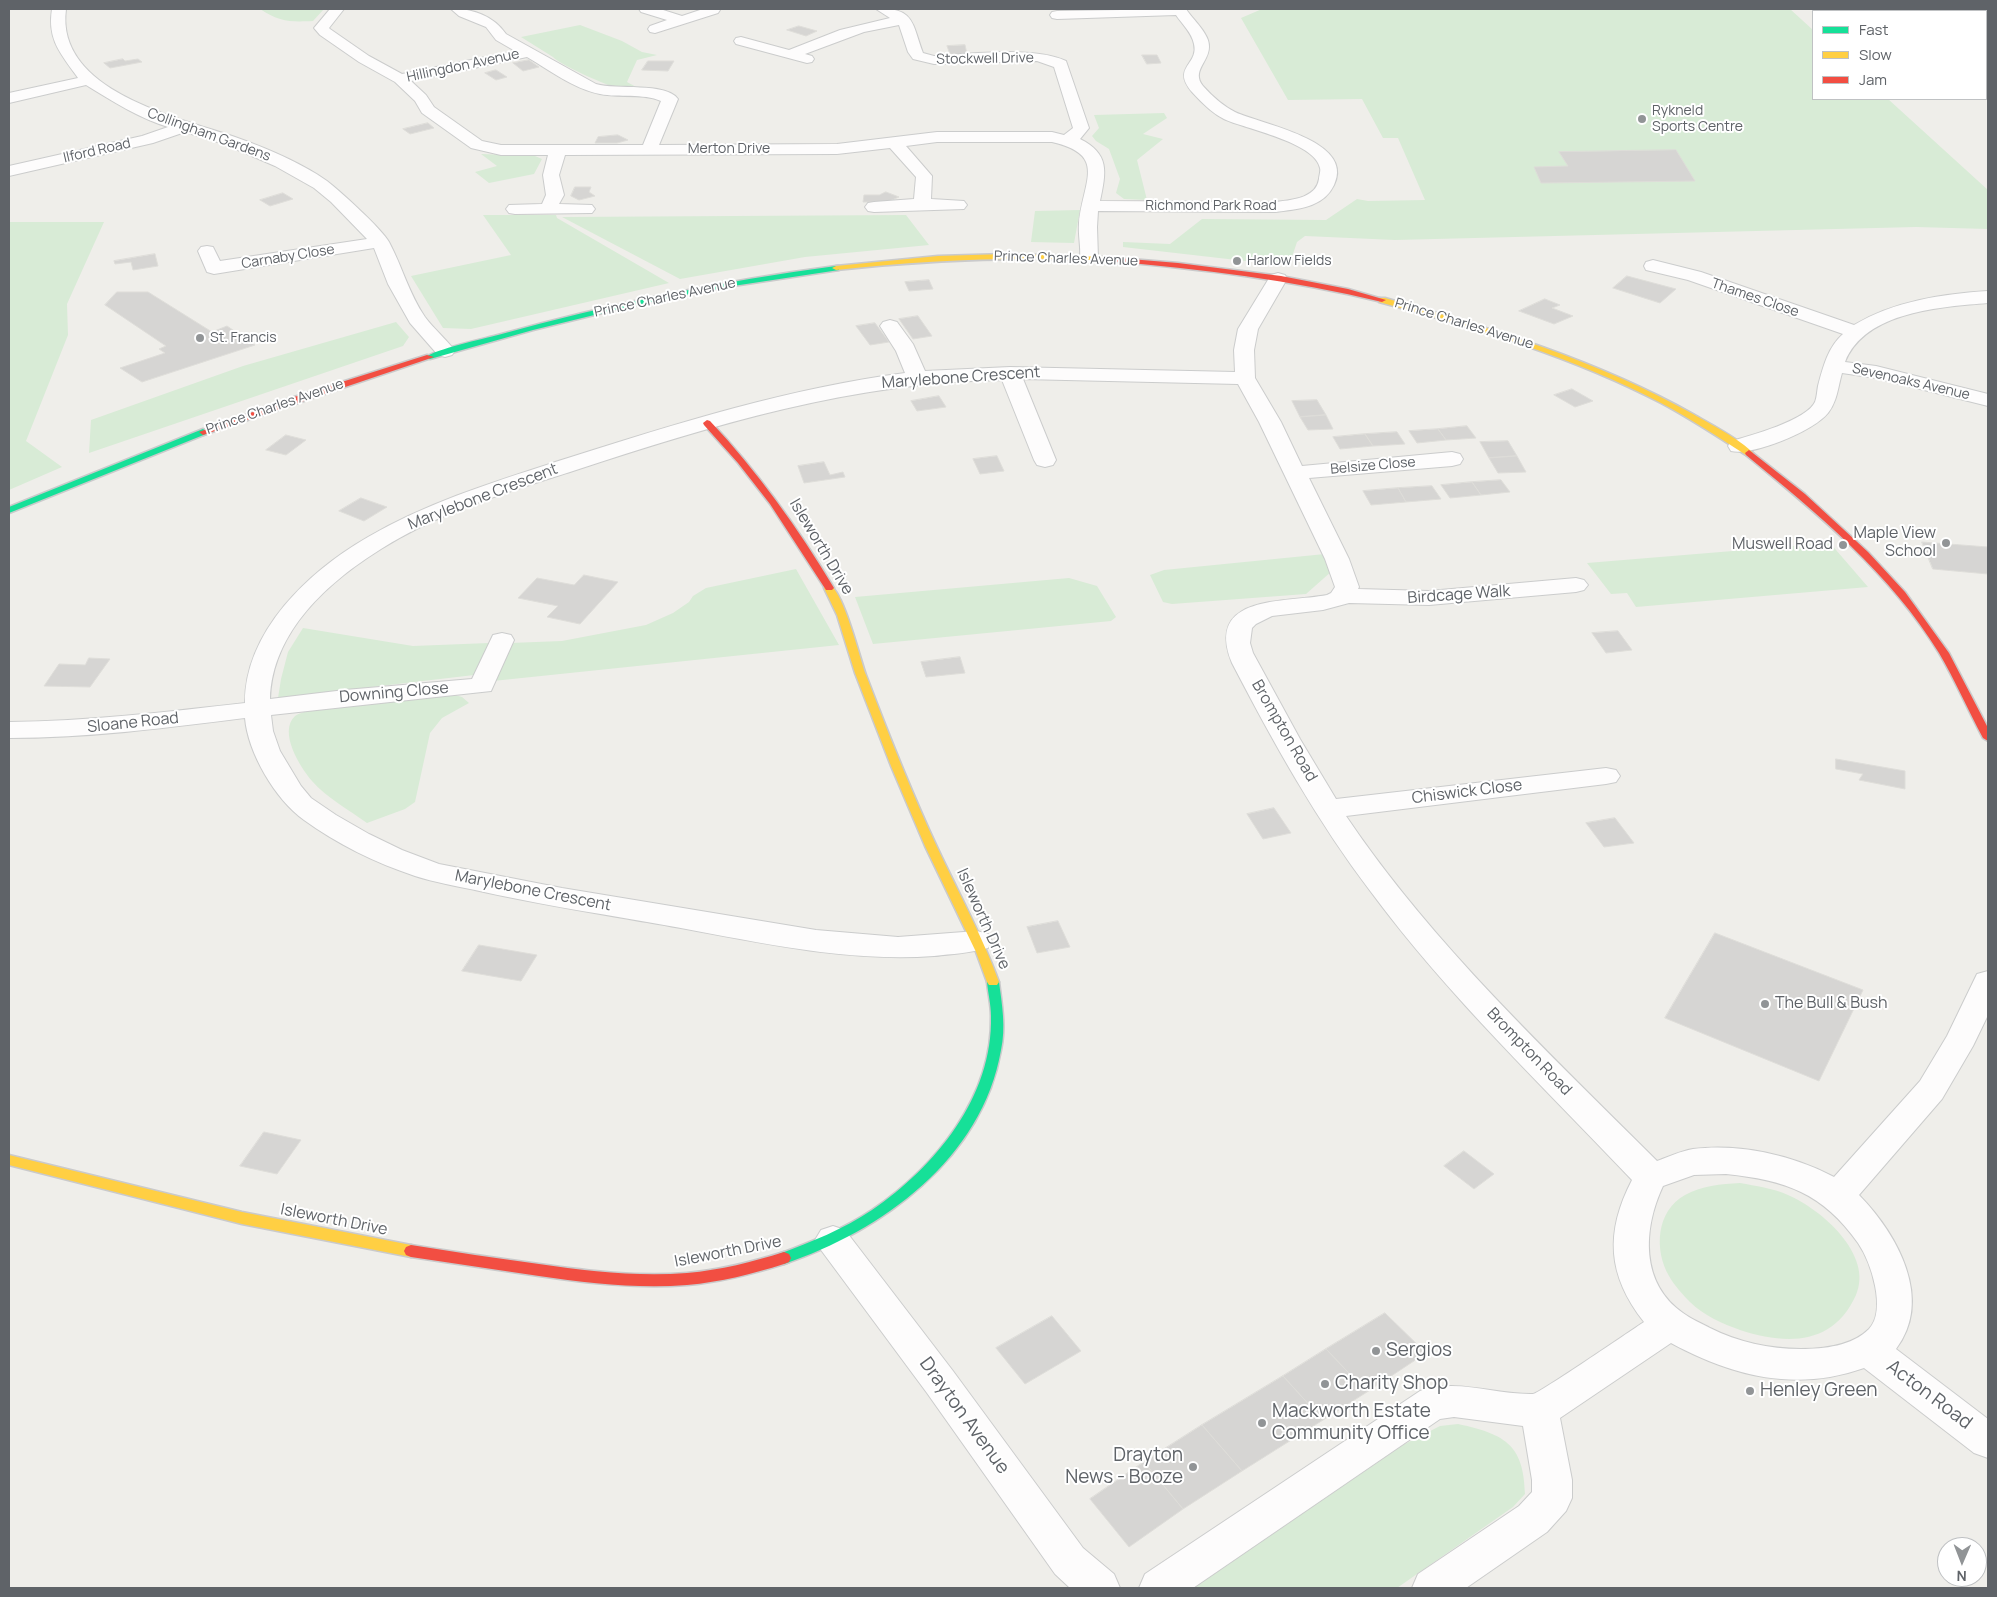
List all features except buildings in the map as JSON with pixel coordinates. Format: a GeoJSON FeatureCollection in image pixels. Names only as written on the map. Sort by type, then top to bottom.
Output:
{"type":"FeatureCollection","features":[{"type":"Feature","properties":{"kind":"street","name":"Collingham Gardens"},"geometry":{"type":"LineString","coordinates":[[59,9],[57,23],[62,43],[76,66],[88,80],[142,111],[257,151],[303,174],[337,198],[380,242],[397,284],[417,319],[445,351]]}},
{"type":"Feature","properties":{"kind":"street","name":"Merton Drive"},"geometry":{"type":"LineString","coordinates":[[337,9],[323,24],[321,28],[324,32],[364,59],[400,79],[422,98],[428,110],[477,144],[501,150],[837,149],[937,137],[1052,137],[1069,139],[1084,146],[1090,152],[1098,169],[1088,225],[1089,258]]}},
{"type":"Feature","properties":{"kind":"street"},"geometry":{"type":"LineString","coordinates":[[458,9],[486,20],[496,27],[501,37],[526,53],[596,89],[606,92],[657,94],[670,99],[649,149]]}},
{"type":"Feature","properties":{"kind":"street"},"geometry":{"type":"LineString","coordinates":[[646,9],[681,20]]}},
{"type":"Feature","properties":{"kind":"street"},"geometry":{"type":"LineString","coordinates":[[883,9],[903,20]]}},
{"type":"Feature","properties":{"kind":"street"},"geometry":{"type":"LineString","coordinates":[[655,29],[713,10]]}},
{"type":"Feature","properties":{"kind":"street"},"geometry":{"type":"LineString","coordinates":[[1054,12],[1179,10]]}},
{"type":"Feature","properties":{"kind":"street","name":"Richmond Park Road"},"geometry":{"type":"LineString","coordinates":[[1091,206],[1276,207],[1297,204],[1317,198],[1330,175],[1327,164],[1316,150],[1301,141],[1231,116],[1216,108],[1196,87],[1191,76],[1192,68],[1202,48],[1200,40],[1179,10]]}},
{"type":"Feature","properties":{"kind":"street"},"geometry":{"type":"LineString","coordinates":[[1054,12],[1064,28]]}},
{"type":"Feature","properties":{"kind":"street"},"geometry":{"type":"LineString","coordinates":[[791,54],[858,27],[903,20]]}},
{"type":"Feature","properties":{"kind":"street","name":"Stockwell Drive"},"geometry":{"type":"LineString","coordinates":[[903,20],[910,27],[915,52],[924,59],[1038,57],[1050,59],[1061,64],[1081,128],[1077,134],[1069,139]]}},
{"type":"Feature","properties":{"kind":"street"},"geometry":{"type":"LineString","coordinates":[[741,42],[820,62]]}},
{"type":"Feature","properties":{"kind":"street","name":"Hillingdon Avenue"},"geometry":{"type":"LineString","coordinates":[[400,79],[526,53]]}},
{"type":"Feature","properties":{"kind":"street"},"geometry":{"type":"LineString","coordinates":[[9,98],[88,80]]}},
{"type":"Feature","properties":{"kind":"street","name":"Ilford Road"},"geometry":{"type":"LineString","coordinates":[[9,171],[147,140],[184,127]]}},
{"type":"Feature","properties":{"kind":"street"},"geometry":{"type":"LineString","coordinates":[[894,142],[924,176],[922,204]]}},
{"type":"Feature","properties":{"kind":"street"},"geometry":{"type":"LineString","coordinates":[[548,208],[555,195],[551,175],[558,150]]}},
{"type":"Feature","properties":{"kind":"street"},"geometry":{"type":"LineString","coordinates":[[874,207],[922,204],[958,205]]}},
{"type":"Feature","properties":{"kind":"street"},"geometry":{"type":"LineString","coordinates":[[515,209],[586,209]]}},
{"type":"Feature","properties":{"kind":"street","name":"Carnaby Close"},"geometry":{"type":"LineString","coordinates":[[207,251],[214,268],[380,242]]}},
{"type":"Feature","properties":{"kind":"street","name":"Prince Charles Avenue"},"geometry":{"type":"LineString","coordinates":[[9,510],[213,428],[344,382],[445,351],[686,292],[806,271],[951,258],[1089,258],[1202,268],[1278,279],[1397,303],[1446,316],[1594,368],[1710,428],[1770,468],[1801,494],[1896,586],[1914,608],[1958,677],[1988,738]]}},
{"type":"Feature","properties":{"kind":"street","name":"Thames Close"},"geometry":{"type":"LineString","coordinates":[[1653,266],[1694,276],[1856,332]]}},
{"type":"Feature","properties":{"kind":"street"},"geometry":{"type":"LineString","coordinates":[[1278,279],[1248,329],[1244,350],[1245,378],[1270,422],[1337,559],[1347,587],[1342,595]]}},
{"type":"Feature","properties":{"kind":"street"},"geometry":{"type":"LineString","coordinates":[[1739,446],[1771,437],[1804,422],[1825,402],[1834,366],[1842,347],[1856,332],[1874,321],[1904,311],[1951,301],[1988,297]]}},
{"type":"Feature","properties":{"kind":"street"},"geometry":{"type":"LineString","coordinates":[[890,326],[901,340],[917,378]]}},
{"type":"Feature","properties":{"kind":"street","name":"Sevenoaks Avenue"},"geometry":{"type":"LineString","coordinates":[[1834,366],[1876,372],[1988,400]]}},
{"type":"Feature","properties":{"kind":"street"},"geometry":{"type":"LineString","coordinates":[[1010,373],[1046,460]]}},
{"type":"Feature","properties":{"kind":"street","name":"Marylebone Crescent"},"geometry":{"type":"LineString","coordinates":[[977,941],[924,947],[873,946],[819,940],[518,891],[427,870],[363,843],[324,821],[294,798],[267,753],[259,732],[257,708],[263,658],[297,608],[324,580],[347,561],[374,543],[410,524],[505,486],[611,451],[707,423],[869,384],[917,378],[1010,373],[1245,378]]}},
{"type":"Feature","properties":{"kind":"street","name":"Isleworth Drive"},"geometry":{"type":"LineString","coordinates":[[9,1160],[250,1220],[417,1253],[612,1280],[667,1281],[722,1273],[779,1261],[833,1240],[879,1213],[920,1180],[950,1148],[971,1114],[987,1081],[996,1053],[999,1026],[991,974],[928,838],[891,751],[852,650],[841,613],[795,531],[770,494],[737,453],[707,423]]}},
{"type":"Feature","properties":{"kind":"street","name":"Belsize Close"},"geometry":{"type":"LineString","coordinates":[[1294,473],[1452,459]]}},
{"type":"Feature","properties":{"kind":"street","name":"Birdcage Walk"},"geometry":{"type":"LineString","coordinates":[[1342,595],[1373,599],[1409,599],[1576,585]]}},
{"type":"Feature","properties":{"kind":"street","name":"Brompton Road"},"geometry":{"type":"LineString","coordinates":[[1342,595],[1334,601],[1327,603],[1254,613],[1245,618],[1239,628],[1237,637],[1238,647],[1267,703],[1360,858],[1423,936],[1514,1037],[1651,1177]]}},
{"type":"Feature","properties":{"kind":"street","name":"Downing Close"},"geometry":{"type":"LineString","coordinates":[[257,708],[482,686],[502,640]]}},
{"type":"Feature","properties":{"kind":"street","name":"Sloane Road"},"geometry":{"type":"LineString","coordinates":[[9,730],[66,729],[143,723],[257,708]]}},
{"type":"Feature","properties":{"kind":"street","name":"Chiswick Close"},"geometry":{"type":"LineString","coordinates":[[1329,809],[1606,776]]}},
{"type":"Feature","properties":{"kind":"street"},"geometry":{"type":"LineString","coordinates":[[1838,1196],[1931,1090],[1962,1038],[1988,982]]}},
{"type":"Feature","properties":{"kind":"street"},"geometry":{"type":"LineString","coordinates":[[1726,1161],[1758,1163],[1788,1171],[1817,1182],[1838,1196],[1863,1220],[1878,1244],[1890,1273],[1896,1301],[1894,1317],[1884,1337],[1869,1350],[1836,1362],[1799,1365],[1750,1359],[1711,1347],[1670,1324],[1646,1297],[1634,1268],[1630,1242],[1634,1218],[1642,1193],[1651,1177],[1692,1162],[1726,1161]]}},
{"type":"Feature","properties":{"kind":"street","name":"Drayton Avenue"},"geometry":{"type":"LineString","coordinates":[[833,1240],[940,1382],[1068,1561],[1100,1588]]}},
{"type":"Feature","properties":{"kind":"street"},"geometry":{"type":"LineString","coordinates":[[1159,1588],[1433,1403],[1454,1401],[1540,1411],[1670,1324]]}},
{"type":"Feature","properties":{"kind":"street","name":"Acton Road"},"geometry":{"type":"LineString","coordinates":[[1869,1350],[1988,1441]]}},
{"type":"Feature","properties":{"kind":"street"},"geometry":{"type":"LineString","coordinates":[[1432,1588],[1532,1519],[1552,1498],[1552,1480],[1540,1411]]}},
{"type":"Feature","properties":{"kind":"green space"},"geometry":{"type":"Polygon","coordinates":[[[260,9],[324,9],[313,21],[298,21],[279,19],[260,9]]]}},
{"type":"Feature","properties":{"kind":"green space","name":"Rykneld Sports Centre"},"geometry":{"type":"Polygon","coordinates":[[[1262,9],[1790,9],[1812,29],[1812,100],[1889,100],[1988,190],[1988,229],[1916,227],[1395,240],[1305,236],[1297,242],[1289,266],[1123,247],[1123,242],[1170,244],[1202,219],[1326,220],[1357,199],[1368,201],[1425,200],[1398,138],[1383,138],[1362,99],[1288,100],[1241,18],[1262,9]]]}},
{"type":"Feature","properties":{"kind":"green space"},"geometry":{"type":"Polygon","coordinates":[[[580,25],[622,41],[642,52],[657,55],[637,60],[627,82],[638,88],[613,87],[564,64],[521,37],[580,25]]]}},
{"type":"Feature","properties":{"kind":"green space"},"geometry":{"type":"Polygon","coordinates":[[[1164,113],[1167,118],[1143,134],[1163,139],[1137,160],[1147,200],[1124,199],[1116,193],[1120,179],[1109,149],[1096,141],[1092,136],[1099,128],[1094,115],[1164,113]]]}},
{"type":"Feature","properties":{"kind":"green space"},"geometry":{"type":"Polygon","coordinates":[[[481,154],[535,156],[542,159],[534,174],[489,183],[475,172],[497,166],[481,154]]]}},
{"type":"Feature","properties":{"kind":"green space"},"geometry":{"type":"Polygon","coordinates":[[[1080,210],[1074,243],[1031,242],[1035,211],[1080,210]]]}},
{"type":"Feature","properties":{"kind":"green space"},"geometry":{"type":"Polygon","coordinates":[[[483,215],[556,215],[557,218],[669,283],[471,329],[443,328],[411,276],[511,255],[483,215]]]}},
{"type":"Feature","properties":{"kind":"green space"},"geometry":{"type":"Polygon","coordinates":[[[906,215],[929,245],[805,257],[680,279],[562,217],[906,215]]]}},
{"type":"Feature","properties":{"kind":"green space"},"geometry":{"type":"Polygon","coordinates":[[[9,222],[104,222],[67,304],[68,335],[26,441],[62,467],[9,490],[9,222]]]}},
{"type":"Feature","properties":{"kind":"green space"},"geometry":{"type":"Polygon","coordinates":[[[396,322],[409,337],[403,346],[89,453],[91,420],[243,366],[396,322]]]}},
{"type":"Feature","properties":{"kind":"green space"},"geometry":{"type":"Polygon","coordinates":[[[1830,543],[1868,587],[1636,607],[1627,593],[1611,594],[1587,563],[1830,543]]]}},
{"type":"Feature","properties":{"kind":"green space"},"geometry":{"type":"Polygon","coordinates":[[[1325,554],[1332,571],[1306,594],[1172,604],[1163,602],[1150,575],[1164,570],[1325,554]]]}},
{"type":"Feature","properties":{"kind":"green space"},"geometry":{"type":"Polygon","coordinates":[[[796,569],[839,645],[493,681],[510,643],[562,641],[646,625],[673,613],[706,588],[796,569]]]}},
{"type":"Feature","properties":{"kind":"green space"},"geometry":{"type":"Polygon","coordinates":[[[1069,578],[1097,586],[1116,617],[1111,621],[873,644],[855,597],[1069,578]]]}},
{"type":"Feature","properties":{"kind":"green space"},"geometry":{"type":"Polygon","coordinates":[[[303,628],[413,646],[489,643],[474,675],[278,698],[288,652],[303,628]]]}},
{"type":"Feature","properties":{"kind":"green space"},"geometry":{"type":"Polygon","coordinates":[[[451,694],[462,697],[469,703],[442,718],[430,733],[415,802],[405,809],[367,823],[331,798],[312,781],[297,758],[290,740],[290,723],[295,716],[310,710],[451,694]]]}},
{"type":"Feature","properties":{"kind":"green space"},"geometry":{"type":"Polygon","coordinates":[[[1740,1183],[1776,1191],[1801,1202],[1829,1222],[1851,1249],[1858,1264],[1860,1280],[1856,1295],[1846,1312],[1835,1324],[1807,1337],[1791,1339],[1757,1335],[1734,1328],[1701,1311],[1673,1283],[1664,1266],[1660,1243],[1660,1232],[1668,1211],[1675,1202],[1698,1189],[1740,1183]]]}},
{"type":"Feature","properties":{"kind":"green space"},"geometry":{"type":"Polygon","coordinates":[[[1458,1424],[1487,1432],[1499,1437],[1508,1444],[1515,1452],[1520,1463],[1524,1477],[1525,1494],[1513,1507],[1397,1588],[1193,1588],[1403,1445],[1440,1426],[1458,1424]]]}},
{"type":"Feature","properties":{"kind":"traffic: fast"},"geometry":{"type":"LineString","coordinates":[[430,357],[480,342],[631,304],[733,283],[836,268]]}},
{"type":"Feature","properties":{"kind":"traffic: fast"},"geometry":{"type":"LineString","coordinates":[[9,510],[203,432]]}},
{"type":"Feature","properties":{"kind":"traffic: fast"},"geometry":{"type":"LineString","coordinates":[[784,1258],[832,1239],[877,1214],[904,1194],[930,1170],[952,1143],[971,1114],[986,1083],[995,1050],[998,1016],[993,982]]}},
{"type":"Feature","properties":{"kind":"traffic: slow"},"geometry":{"type":"LineString","coordinates":[[836,268],[972,257],[1041,256],[1109,259]]}},
{"type":"Feature","properties":{"kind":"traffic: slow"},"geometry":{"type":"LineString","coordinates":[[1382,300],[1478,327],[1573,360],[1664,401],[1749,453]]}},
{"type":"Feature","properties":{"kind":"traffic: slow"},"geometry":{"type":"LineString","coordinates":[[829,588],[842,615],[860,673],[897,766],[931,846],[982,952],[993,982]]}},
{"type":"Feature","properties":{"kind":"traffic: slow"},"geometry":{"type":"LineString","coordinates":[[9,1160],[242,1218],[411,1251]]}},
{"type":"Feature","properties":{"kind":"traffic: jam"},"geometry":{"type":"LineString","coordinates":[[1109,259],[1178,265],[1281,278],[1382,300]]}},
{"type":"Feature","properties":{"kind":"traffic: jam"},"geometry":{"type":"LineString","coordinates":[[203,432],[291,401],[430,357]]}},
{"type":"Feature","properties":{"kind":"traffic: jam"},"geometry":{"type":"LineString","coordinates":[[707,423],[741,461],[773,502],[829,588]]}},
{"type":"Feature","properties":{"kind":"traffic: jam"},"geometry":{"type":"LineString","coordinates":[[1749,453],[1802,496],[1865,554],[1902,594],[1944,653],[1988,738]]}},
{"type":"Feature","properties":{"kind":"traffic: jam"},"geometry":{"type":"LineString","coordinates":[[411,1251],[591,1277],[655,1280],[718,1275],[784,1258]]}},
{"type":"Feature","properties":{"kind":"place","name":"Rykneld Sports Centre"},"geometry":{"type":"Point","coordinates":[1642,119]}},
{"type":"Feature","properties":{"kind":"place","name":"Harlow Fields"},"geometry":{"type":"Point","coordinates":[1237,261]}},
{"type":"Feature","properties":{"kind":"place","name":"St. Francis"},"geometry":{"type":"Point","coordinates":[200,338]}},
{"type":"Feature","properties":{"kind":"place","name":"Maple View School"},"geometry":{"type":"Point","coordinates":[1946,543]}},
{"type":"Feature","properties":{"kind":"place","name":"Muswell Road"},"geometry":{"type":"Point","coordinates":[1843,545]}},
{"type":"Feature","properties":{"kind":"place","name":"The Bull & Bush"},"geometry":{"type":"Point","coordinates":[1765,1004]}},
{"type":"Feature","properties":{"kind":"place","name":"Sergios"},"geometry":{"type":"Point","coordinates":[1376,1351]}},
{"type":"Feature","properties":{"kind":"place","name":"Charity Shop"},"geometry":{"type":"Point","coordinates":[1325,1384]}},
{"type":"Feature","properties":{"kind":"place","name":"Henley Green"},"geometry":{"type":"Point","coordinates":[1750,1391]}},
{"type":"Feature","properties":{"kind":"place","name":"Mackworth Estate Community Office"},"geometry":{"type":"Point","coordinates":[1262,1423]}},
{"type":"Feature","properties":{"kind":"place","name":"Drayton News - Booze"},"geometry":{"type":"Point","coordinates":[1193,1467]}}]}
